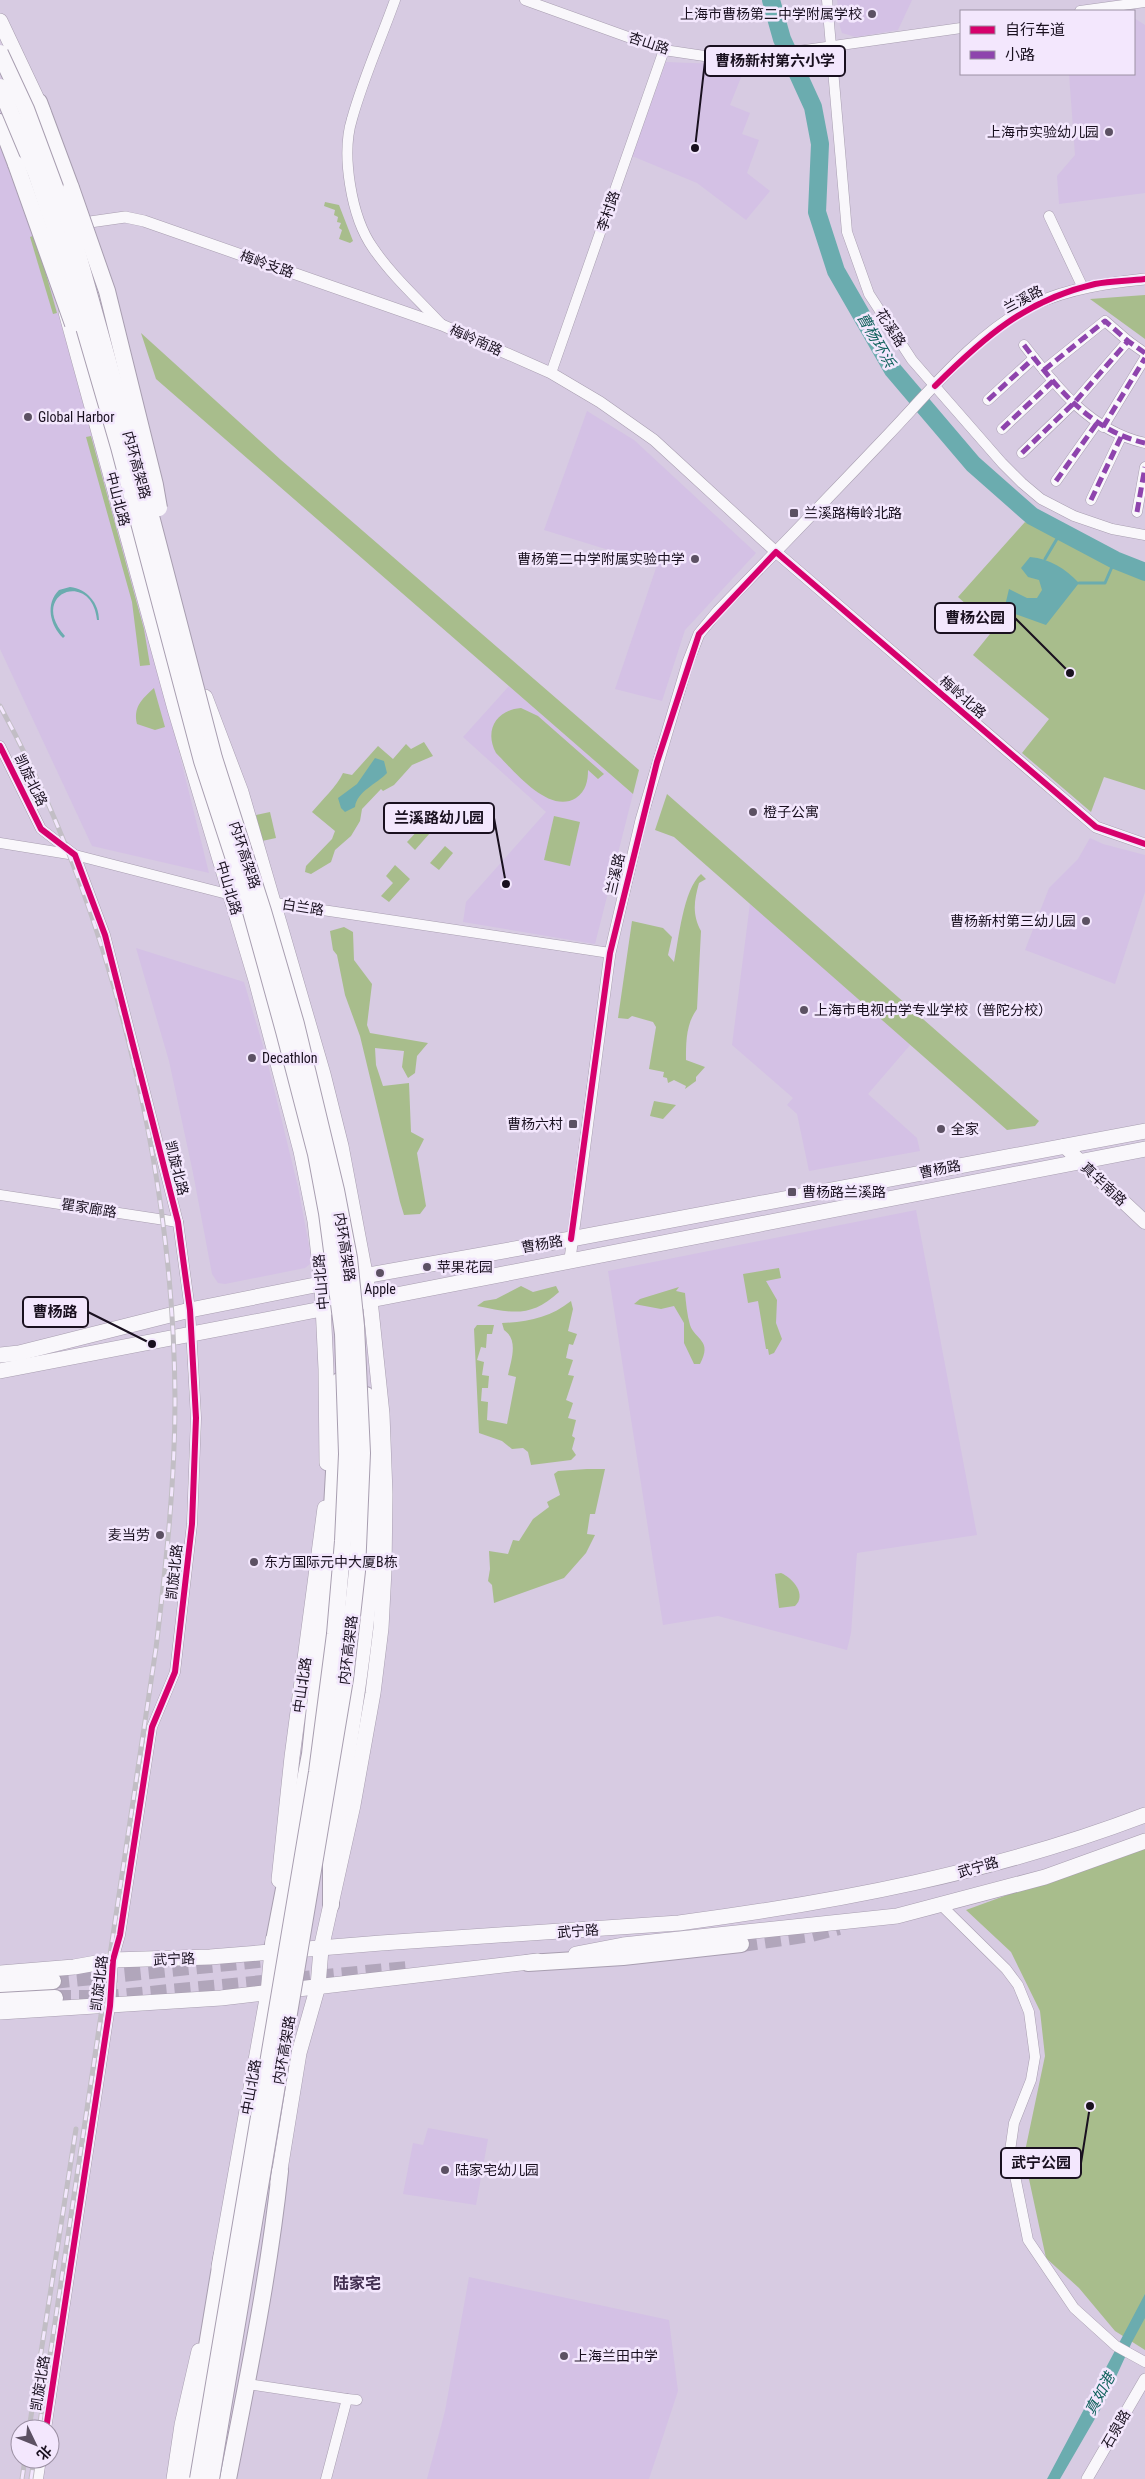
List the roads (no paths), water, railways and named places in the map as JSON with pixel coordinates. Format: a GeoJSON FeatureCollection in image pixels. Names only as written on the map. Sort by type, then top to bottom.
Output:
{"type":"FeatureCollection","features":[{"type":"Feature","properties":{"kind":"highway","name":"内环高架路"},"geometry":{"type":"LineString","coordinates":[[0,53],[26,109],[72,232],[214,758],[264,911],[296,1024],[336,1190],[348,1258],[347,1454],[343,1541],[335,1634],[317,1772],[198,2479]]}},
{"type":"Feature","properties":{"kind":"highway","name":"内环高架路"},"geometry":{"type":"LineString","coordinates":[[0,87],[36,173],[58,238],[94,360],[202,761],[250,908],[316,1154],[335,1264],[349,1330],[362,1453],[358,1571],[345,1679],[211,2479]]}},
{"type":"Feature","properties":{"kind":"highway"},"geometry":{"type":"LineString","coordinates":[[39,102],[107,291],[155,485],[173,602]]}},
{"type":"Feature","properties":{"kind":"highway"},"geometry":{"type":"LineString","coordinates":[[0,122],[73,325],[108,447],[135,509]]}},
{"type":"Feature","properties":{"kind":"highway"},"geometry":{"type":"LineString","coordinates":[[330,1904],[331,1862],[369,1604],[373,1542],[373,1470],[367,1399],[349,1330]]}},
{"type":"Feature","properties":{"kind":"highway"},"geometry":{"type":"LineString","coordinates":[[272,1951],[310,1754],[328,1581],[334,1440],[349,1330]]}},
{"type":"Feature","properties":{"kind":"highway"},"geometry":{"type":"LineString","coordinates":[[528,1963],[623,1957],[740,1944]]}},
{"type":"Feature","properties":{"kind":"highway"},"geometry":{"type":"LineString","coordinates":[[0,1984],[53,1981]]}},
{"type":"Feature","properties":{"kind":"highway"},"geometry":{"type":"LineString","coordinates":[[0,2001],[55,1998]]}},
{"type":"Feature","properties":{"kind":"highway"},"geometry":{"type":"LineString","coordinates":[[227,2479],[255,2344],[276,2214],[280,2171]]}},
{"type":"Feature","properties":{"kind":"highway"},"geometry":{"type":"LineString","coordinates":[[185,2479],[222,2255]]}},
{"type":"Feature","properties":{"kind":"main road"},"geometry":{"type":"LineString","coordinates":[[0,21],[39,102],[90,222],[113,288],[154,462],[152,490]]}},
{"type":"Feature","properties":{"kind":"main road"},"geometry":{"type":"LineString","coordinates":[[39,102],[43,132],[74,212],[112,339],[208,708],[241,792],[325,1083],[350,1191],[366,1275],[382,1414],[385,1494],[381,1628],[372,1703],[353,1805],[321,1949],[318,1986],[299,2053],[280,2171],[246,2354],[227,2479]]}},
{"type":"Feature","properties":{"kind":"main road","name":"中山北路"},"geometry":{"type":"LineString","coordinates":[[0,117],[39,219],[175,709],[260,991],[301,1151],[315,1221],[324,1308],[328,1447],[324,1518],[292,1757],[268,1993],[222,2255],[182,2425],[174,2479]]}},
{"type":"Feature","properties":{"kind":"main road","name":"曹杨路"},"geometry":{"type":"LineString","coordinates":[[0,1355],[19,1353],[190,1310],[366,1275],[571,1239],[1145,1131]]}},
{"type":"Feature","properties":{"kind":"main road","name":"真华南路"},"geometry":{"type":"LineString","coordinates":[[1064,1146],[1145,1222]]}},
{"type":"Feature","properties":{"kind":"main road","name":"曹杨路"},"geometry":{"type":"LineString","coordinates":[[0,1371],[1145,1149]]}},
{"type":"Feature","properties":{"kind":"main road","name":"武宁路"},"geometry":{"type":"LineString","coordinates":[[0,1973],[74,1967],[113,1960],[210,1957],[272,1951],[679,1923],[800,1905],[888,1889],[963,1871],[1117,1826],[1145,1815]]}},
{"type":"Feature","properties":{"kind":"main road"},"geometry":{"type":"LineString","coordinates":[[0,2012],[110,2006],[268,1993],[528,1963],[624,1945],[897,1916],[1044,1877],[1145,1841]]}},
{"type":"Feature","properties":{"kind":"street","name":"梅岭南路"},"geometry":{"type":"LineString","coordinates":[[395,0],[351,120],[348,154],[353,197],[358,218],[372,248],[442,324],[551,373],[600,402],[642,431],[776,552]]}},
{"type":"Feature","properties":{"kind":"street","name":"杏山路"},"geometry":{"type":"LineString","coordinates":[[525,0],[664,50],[711,57],[777,54],[833,46]]}},
{"type":"Feature","properties":{"kind":"street","name":"花溪路"},"geometry":{"type":"LineString","coordinates":[[827,0],[833,46],[847,232],[869,294],[912,360],[1002,463],[1041,499],[1059,510],[1096,524],[1145,535]]}},
{"type":"Feature","properties":{"kind":"street"},"geometry":{"type":"LineString","coordinates":[[1087,10],[1145,2]]}},
{"type":"Feature","properties":{"kind":"street"},"geometry":{"type":"LineString","coordinates":[[833,46],[960,28]]}},
{"type":"Feature","properties":{"kind":"street","name":"李村路"},"geometry":{"type":"LineString","coordinates":[[551,373],[664,50]]}},
{"type":"Feature","properties":{"kind":"street"},"geometry":{"type":"LineString","coordinates":[[1049,216],[1083,288]]}},
{"type":"Feature","properties":{"kind":"street","name":"梅岭支路"},"geometry":{"type":"LineString","coordinates":[[90,222],[119,217],[144,221],[442,324]]}},
{"type":"Feature","properties":{"kind":"street","name":"兰溪路"},"geometry":{"type":"LineString","coordinates":[[570,1259],[571,1239],[610,953],[654,770],[688,662],[699,634],[926,395],[971,350],[1007,321],[1034,305],[1096,284],[1145,279]]}},
{"type":"Feature","properties":{"kind":"street"},"geometry":{"type":"LineString","coordinates":[[1044,370],[1105,321],[1128,342],[1145,353]]}},
{"type":"Feature","properties":{"kind":"street"},"geometry":{"type":"LineString","coordinates":[[1022,453],[1074,403],[1128,342]]}},
{"type":"Feature","properties":{"kind":"street"},"geometry":{"type":"LineString","coordinates":[[1024,346],[1074,403],[1100,425],[1121,437],[1145,443]]}},
{"type":"Feature","properties":{"kind":"street"},"geometry":{"type":"LineString","coordinates":[[988,400],[1034,358]]}},
{"type":"Feature","properties":{"kind":"street"},"geometry":{"type":"LineString","coordinates":[[1056,481],[1100,425],[1145,358]]}},
{"type":"Feature","properties":{"kind":"street"},"geometry":{"type":"LineString","coordinates":[[1002,429],[1053,381]]}},
{"type":"Feature","properties":{"kind":"street"},"geometry":{"type":"LineString","coordinates":[[1091,500],[1121,437]]}},
{"type":"Feature","properties":{"kind":"street"},"geometry":{"type":"LineString","coordinates":[[1137,512],[1145,467]]}},
{"type":"Feature","properties":{"kind":"street","name":"梅岭北路"},"geometry":{"type":"LineString","coordinates":[[776,552],[1096,827],[1145,844]]}},
{"type":"Feature","properties":{"kind":"street","name":"凯旋北路"},"geometry":{"type":"LineString","coordinates":[[0,746],[41,829],[75,854],[105,935],[178,1222],[190,1310],[196,1418],[192,1524],[175,1672],[152,1727],[120,1935],[113,1960],[110,2006],[48,2419]]}},
{"type":"Feature","properties":{"kind":"street","name":"白兰路"},"geometry":{"type":"LineString","coordinates":[[0,842],[75,854],[231,895],[610,953]]}},
{"type":"Feature","properties":{"kind":"street","name":"瞿家廊路"},"geometry":{"type":"LineString","coordinates":[[0,1195],[178,1222]]}},
{"type":"Feature","properties":{"kind":"street"},"geometry":{"type":"LineString","coordinates":[[941,1905],[1006,1969],[1018,1985],[1029,2012],[1036,2058],[1031,2080],[1014,2123],[1010,2151],[1028,2240],[1074,2308],[1116,2346],[1140,2360]]}},
{"type":"Feature","properties":{"kind":"street","name":"石泉路"},"geometry":{"type":"LineString","coordinates":[[1087,2479],[1145,2379]]}},
{"type":"Feature","properties":{"kind":"street"},"geometry":{"type":"LineString","coordinates":[[254,2385],[352,2400],[326,2479]]}},
{"type":"Feature","properties":{"kind":"water"},"geometry":{"type":"Polygon","coordinates":[[[1030,557],[1057,565],[1079,583],[1046,625],[1004,610],[1009,589],[1027,598],[1037,598],[1042,590],[1039,580],[1028,577],[1021,568],[1030,557]]]}},
{"type":"Feature","properties":{"kind":"water"},"geometry":{"type":"Polygon","coordinates":[[[70,587],[82,591],[91,598],[97,608],[99,620],[97,620],[93,604],[85,595],[75,591],[65,593],[57,599],[53,608],[55,621],[65,636],[63,638],[52,621],[51,608],[52,602],[59,590],[70,587]]]}},
{"type":"Feature","properties":{"kind":"water"},"geometry":{"type":"Polygon","coordinates":[[[375,758],[384,761],[387,773],[359,796],[355,807],[345,812],[341,808],[338,798],[357,784],[375,758]]]}},
{"type":"Feature","properties":{"kind":"water","name":"真如港"},"geometry":{"type":"Polygon","coordinates":[[[1145,2294],[1145,2318],[1104,2403],[1060,2479],[1047,2479],[1145,2294]]]}},
{"type":"Feature","properties":{"kind":"waterway","name":"曹杨环浜"},"geometry":{"type":"LineString","coordinates":[[771,0],[782,39],[813,107],[820,144],[817,212],[836,271],[893,370],[973,464],[1032,516],[1115,560],[1145,572]]}},
{"type":"Feature","properties":{"kind":"waterway"},"geometry":{"type":"LineString","coordinates":[[1045,559],[1061,532]]}},
{"type":"Feature","properties":{"kind":"waterway"},"geometry":{"type":"LineString","coordinates":[[1079,583],[1105,583],[1115,560]]}},
{"type":"Feature","properties":{"kind":"tunnel"},"geometry":{"type":"LineString","coordinates":[[741,1944],[811,1934],[839,1927]]}},
{"type":"Feature","properties":{"kind":"tunnel"},"geometry":{"type":"LineString","coordinates":[[53,1981],[268,1959]]}},
{"type":"Feature","properties":{"kind":"tunnel"},"geometry":{"type":"LineString","coordinates":[[55,1998],[108,1998],[408,1969]]}},
{"type":"Feature","properties":{"kind":"railway"},"geometry":{"type":"LineString","coordinates":[[0,706],[39,784],[74,867],[104,954],[129,1042],[148,1133],[163,1223],[172,1312],[175,1400],[172,1493],[156,1648],[40,2419]]}},
{"type":"Feature","properties":{"kind":"railway"},"geometry":{"type":"LineString","coordinates":[[31,2419],[76,2129]]}},
{"type":"Feature","properties":{"kind":"railway"},"geometry":{"type":"LineString","coordinates":[[22,2479],[24,2469]]}},
{"type":"Feature","properties":{"kind":"railway"},"geometry":{"type":"LineString","coordinates":[[31,2479],[32,2469]]}},
{"type":"Feature","properties":{"kind":"place","name":"上海市曹杨第二中学附属学校"},"geometry":{"type":"Point","coordinates":[872,14]}},
{"type":"Feature","properties":{"kind":"place","name":"上海市实验幼儿园"},"geometry":{"type":"Point","coordinates":[1109,132]}},
{"type":"Feature","properties":{"kind":"place","name":"曹杨新村第六小学"},"geometry":{"type":"Point","coordinates":[695,148]}},
{"type":"Feature","properties":{"kind":"place","name":"Global Harbor"},"geometry":{"type":"Point","coordinates":[28,417]}},
{"type":"Feature","properties":{"kind":"place","name":"兰溪路梅岭北路"},"geometry":{"type":"Point","coordinates":[794,513]}},
{"type":"Feature","properties":{"kind":"place","name":"曹杨第二中学附属实验中学"},"geometry":{"type":"Point","coordinates":[695,559]}},
{"type":"Feature","properties":{"kind":"place","name":"曹杨公园"},"geometry":{"type":"Point","coordinates":[1070,673]}},
{"type":"Feature","properties":{"kind":"place","name":"橙子公寓"},"geometry":{"type":"Point","coordinates":[753,812]}},
{"type":"Feature","properties":{"kind":"place","name":"兰溪路幼儿园"},"geometry":{"type":"Point","coordinates":[506,884]}},
{"type":"Feature","properties":{"kind":"place","name":"曹杨新村第三幼儿园"},"geometry":{"type":"Point","coordinates":[1086,921]}},
{"type":"Feature","properties":{"kind":"place","name":"上海市电视中学专业学校（普陀分校）"},"geometry":{"type":"Point","coordinates":[804,1010]}},
{"type":"Feature","properties":{"kind":"place","name":"Decathlon"},"geometry":{"type":"Point","coordinates":[252,1058]}},
{"type":"Feature","properties":{"kind":"place","name":"曹杨六村"},"geometry":{"type":"Point","coordinates":[573,1124]}},
{"type":"Feature","properties":{"kind":"place","name":"全家"},"geometry":{"type":"Point","coordinates":[941,1129]}},
{"type":"Feature","properties":{"kind":"place","name":"曹杨路兰溪路"},"geometry":{"type":"Point","coordinates":[792,1192]}},
{"type":"Feature","properties":{"kind":"place","name":"苹果花园"},"geometry":{"type":"Point","coordinates":[427,1267]}},
{"type":"Feature","properties":{"kind":"place","name":"Apple"},"geometry":{"type":"Point","coordinates":[380,1273]}},
{"type":"Feature","properties":{"kind":"place","name":"曹杨路"},"geometry":{"type":"Point","coordinates":[152,1344]}},
{"type":"Feature","properties":{"kind":"place","name":"麦当劳"},"geometry":{"type":"Point","coordinates":[160,1535]}},
{"type":"Feature","properties":{"kind":"place","name":"东方国际元中大厦B栋"},"geometry":{"type":"Point","coordinates":[254,1562]}},
{"type":"Feature","properties":{"kind":"place","name":"武宁公园"},"geometry":{"type":"Point","coordinates":[1090,2106]}},
{"type":"Feature","properties":{"kind":"place","name":"陆家宅幼儿园"},"geometry":{"type":"Point","coordinates":[445,2170]}},
{"type":"Feature","properties":{"kind":"place","name":"上海兰田中学"},"geometry":{"type":"Point","coordinates":[564,2356]}},
{"type":"Feature","properties":{"kind":"district","name":"陆家宅"},"geometry":{"type":"Point","coordinates":[357,2283]}}]}
